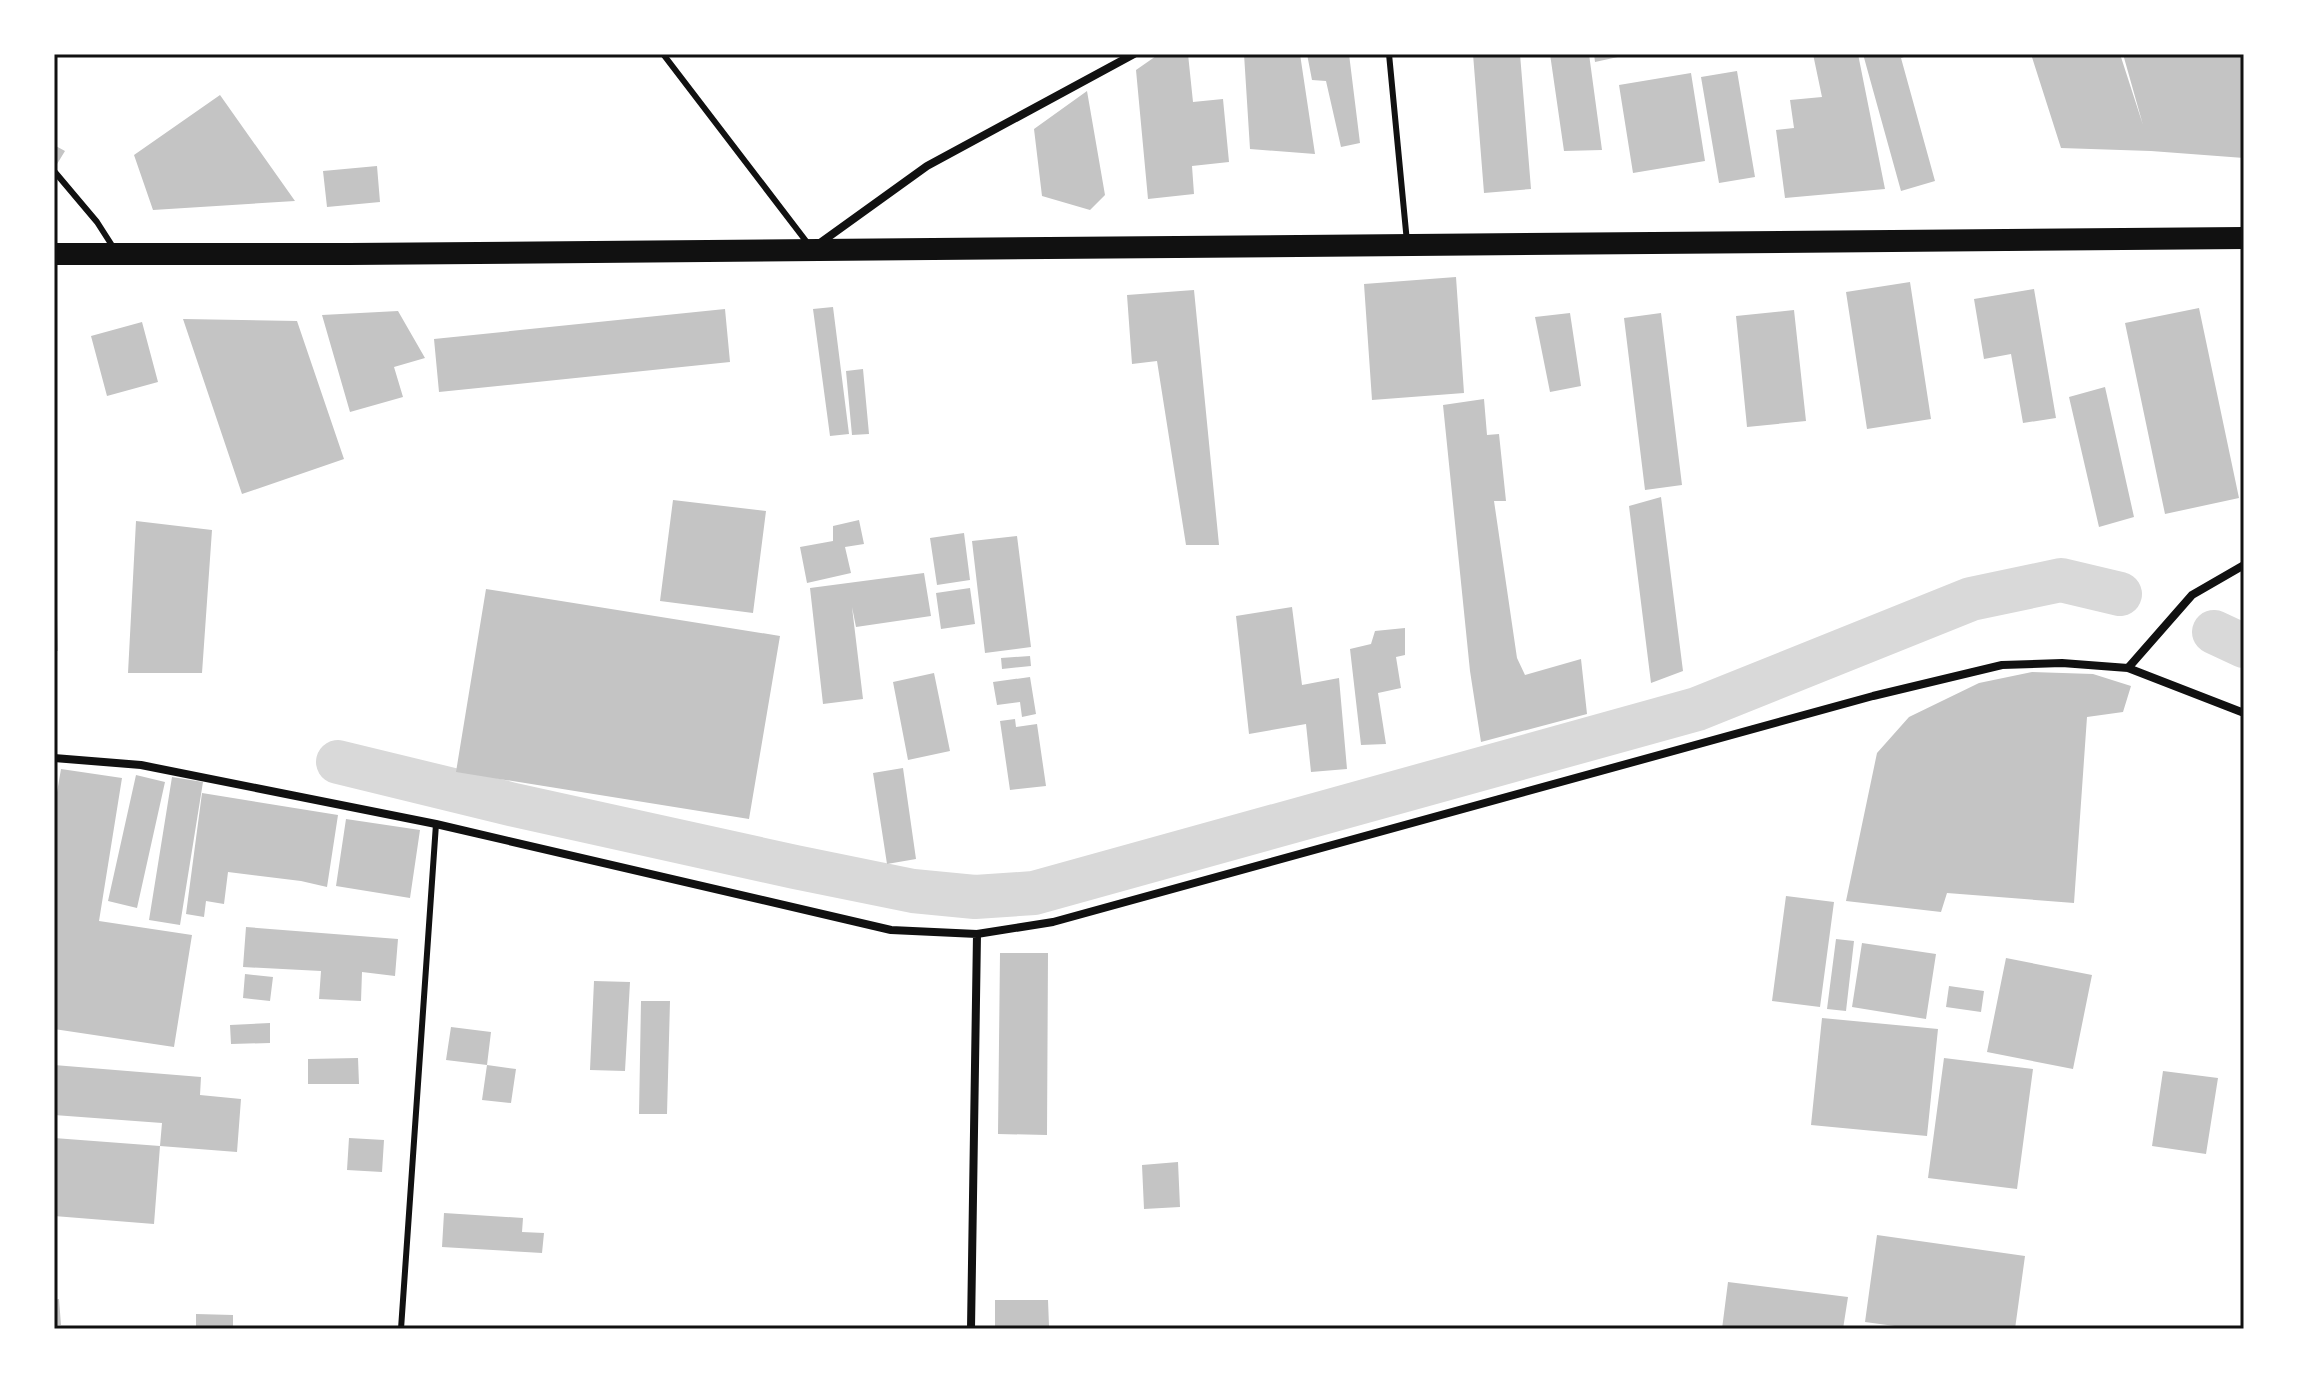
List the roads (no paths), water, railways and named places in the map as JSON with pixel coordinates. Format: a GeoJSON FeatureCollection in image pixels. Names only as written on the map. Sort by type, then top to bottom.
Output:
{"type":"FeatureCollection","features":[{"type":"Feature","properties":{"kind":"highway"},"geometry":{"type":"LineString","coordinates":[[54,254],[2244,238]]}},
{"type":"Feature","properties":{"kind":"street"},"geometry":{"type":"LineString","coordinates":[[812,249],[927,166],[1134,54]]}},
{"type":"Feature","properties":{"kind":"street"},"geometry":{"type":"LineString","coordinates":[[2128,668],[2192,595],[2244,565]]}},
{"type":"Feature","properties":{"kind":"street"},"geometry":{"type":"LineString","coordinates":[[54,758],[141,765],[436,824],[891,930],[977,934],[1053,922],[1873,696],[2002,665],[2062,663],[2128,668],[2244,713]]}},
{"type":"Feature","properties":{"kind":"street"},"geometry":{"type":"LineString","coordinates":[[971,1329],[977,934]]}},
{"type":"Feature","properties":{"kind":"lane"},"geometry":{"type":"LineString","coordinates":[[663,54],[812,249]]}},
{"type":"Feature","properties":{"kind":"lane"},"geometry":{"type":"LineString","coordinates":[[1389,54],[1407,245]]}},
{"type":"Feature","properties":{"kind":"lane"},"geometry":{"type":"LineString","coordinates":[[54,171],[97,222],[117,254]]}},
{"type":"Feature","properties":{"kind":"lane"},"geometry":{"type":"LineString","coordinates":[[401,1329],[436,824]]}},
{"type":"Feature","properties":{"kind":"waterway"},"geometry":{"type":"LineString","coordinates":[[338,762],[510,804],[913,891],[975,897],[1034,893],[1697,709],[1971,599],[2061,580],[2120,594]]}},
{"type":"Feature","properties":{"kind":"waterway"},"geometry":{"type":"LineString","coordinates":[[2214,632],[2244,646]]}}]}
